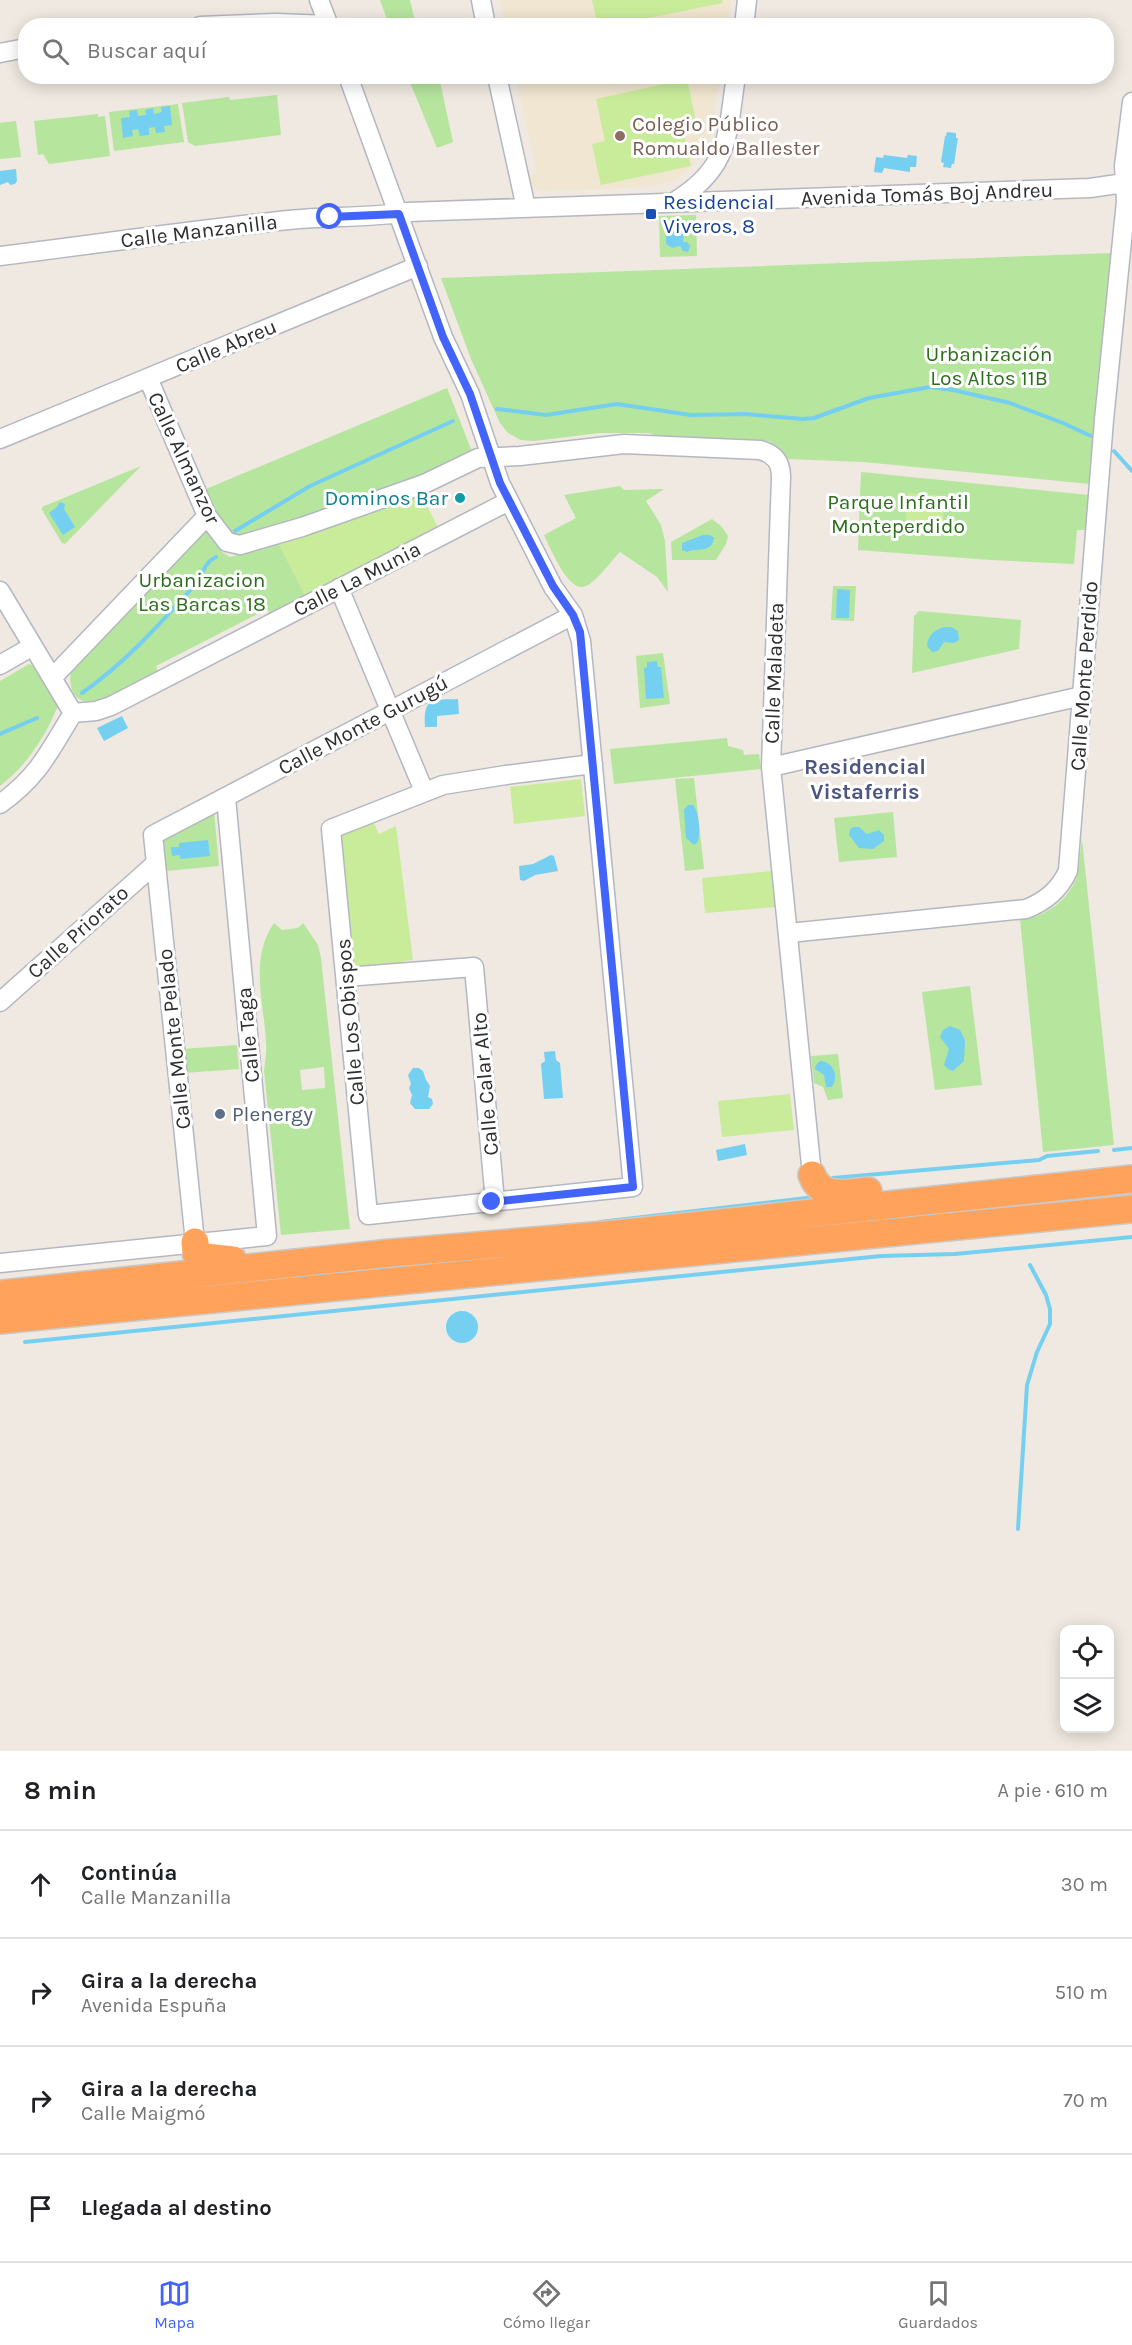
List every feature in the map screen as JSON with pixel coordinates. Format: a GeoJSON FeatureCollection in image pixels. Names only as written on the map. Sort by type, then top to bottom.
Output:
{"type":"FeatureCollection","features":[{"type":"Feature","properties":{"kind":"highway"},"geometry":{"type":"LineString","coordinates":[[812,1175],[822,1190],[837,1194],[1132,1165]]}},
{"type":"Feature","properties":{"kind":"highway"},"geometry":{"type":"LineString","coordinates":[[0,1294],[391,1253],[616,1234],[1132,1179]]}},
{"type":"Feature","properties":{"kind":"highway"},"geometry":{"type":"LineString","coordinates":[[0,1320],[1132,1209]]}},
{"type":"Feature","properties":{"kind":"highway"},"geometry":{"type":"LineString","coordinates":[[195,1242],[196,1253],[205,1257],[300,1263]]}},
{"type":"Feature","properties":{"kind":"street"},"geometry":{"type":"LineString","coordinates":[[320,0],[326,18]]}},
{"type":"Feature","properties":{"kind":"street"},"geometry":{"type":"LineString","coordinates":[[481,0],[484,18]]}},
{"type":"Feature","properties":{"kind":"street"},"geometry":{"type":"LineString","coordinates":[[745,18],[747,0]]}},
{"type":"Feature","properties":{"kind":"street"},"geometry":{"type":"LineString","coordinates":[[0,53],[18,50]]}},
{"type":"Feature","properties":{"kind":"street"},"geometry":{"type":"LineString","coordinates":[[351,84],[443,337],[470,394],[508,501],[553,586],[573,615],[581,641],[633,1187],[495,1202]]}},
{"type":"Feature","properties":{"kind":"street"},"geometry":{"type":"LineString","coordinates":[[499,84],[526,208]]}},
{"type":"Feature","properties":{"kind":"street"},"geometry":{"type":"LineString","coordinates":[[672,203],[695,190],[708,176],[725,145],[735,84]]}},
{"type":"Feature","properties":{"kind":"street","name":"Calle Monte Perdido"},"geometry":{"type":"LineString","coordinates":[[789,933],[1026,909],[1047,898],[1063,882],[1071,861],[1102,438],[1120,243],[1128,183],[1124,166],[1132,102]]}},
{"type":"Feature","properties":{"kind":"street"},"geometry":{"type":"LineString","coordinates":[[708,176],[709,186],[716,195],[726,201]]}},
{"type":"Feature","properties":{"kind":"street","name":"Avenida Tomás Boj Andreu"},"geometry":{"type":"LineString","coordinates":[[399,214],[1090,188],[1128,183]]}},
{"type":"Feature","properties":{"kind":"street","name":"Calle Manzanilla"},"geometry":{"type":"LineString","coordinates":[[0,256],[245,225],[399,214]]}},
{"type":"Feature","properties":{"kind":"street","name":"Calle Abreu"},"geometry":{"type":"LineString","coordinates":[[0,439],[418,266]]}},
{"type":"Feature","properties":{"kind":"street","name":"Calle Almanzor"},"geometry":{"type":"LineString","coordinates":[[148,378],[207,516],[228,542],[233,544],[247,543],[302,527],[424,484],[471,461],[492,457]]}},
{"type":"Feature","properties":{"kind":"street","name":"Calle Maladeta"},"geometry":{"type":"LineString","coordinates":[[492,457],[630,444],[760,450],[773,456],[778,462],[781,477],[771,767],[812,1175]]}},
{"type":"Feature","properties":{"kind":"street","name":"Calle La Munia"},"geometry":{"type":"LineString","coordinates":[[74,713],[96,711],[111,706],[508,501]]}},
{"type":"Feature","properties":{"kind":"street"},"geometry":{"type":"LineString","coordinates":[[52,678],[207,516]]}},
{"type":"Feature","properties":{"kind":"street"},"geometry":{"type":"LineString","coordinates":[[339,588],[424,791],[443,785],[593,764]]}},
{"type":"Feature","properties":{"kind":"street"},"geometry":{"type":"LineString","coordinates":[[0,591],[74,713],[33,777],[0,804]]}},
{"type":"Feature","properties":{"kind":"street","name":"Calle Monte Gurugú"},"geometry":{"type":"LineString","coordinates":[[153,835],[573,615]]}},
{"type":"Feature","properties":{"kind":"street"},"geometry":{"type":"LineString","coordinates":[[0,665],[33,646]]}},
{"type":"Feature","properties":{"kind":"street"},"geometry":{"type":"LineString","coordinates":[[771,767],[1082,696]]}},
{"type":"Feature","properties":{"kind":"street","name":"Calle Los Obispos"},"geometry":{"type":"LineString","coordinates":[[424,791],[331,830],[368,1215],[495,1202]]}},
{"type":"Feature","properties":{"kind":"street","name":"Calle Taga"},"geometry":{"type":"LineString","coordinates":[[195,1242],[267,1236],[226,798]]}},
{"type":"Feature","properties":{"kind":"street","name":"Calle Monte Pelado"},"geometry":{"type":"LineString","coordinates":[[153,835],[195,1242]]}},
{"type":"Feature","properties":{"kind":"street","name":"Calle Priorato"},"geometry":{"type":"LineString","coordinates":[[0,1002],[156,863]]}},
{"type":"Feature","properties":{"kind":"street","name":"Calle Calar Alto"},"geometry":{"type":"LineString","coordinates":[[346,977],[473,966],[495,1202]]}},
{"type":"Feature","properties":{"kind":"street"},"geometry":{"type":"LineString","coordinates":[[0,1263],[195,1242]]}},
{"type":"Feature","properties":{"kind":"shaded area"},"geometry":{"type":"Polygon","coordinates":[[[500,0],[731,0],[728,18],[504,18],[500,0]]]}},
{"type":"Feature","properties":{"kind":"shaded area","name":"Colegio Público Romualdo Ballester"},"geometry":{"type":"Polygon","coordinates":[[[518,84],[719,84],[710,140],[699,159],[683,175],[670,182],[649,187],[541,191],[530,185],[527,176],[537,173],[518,84]]]}},
{"type":"Feature","properties":{"kind":"green space"},"geometry":{"type":"Polygon","coordinates":[[[380,0],[410,0],[414,18],[386,18],[380,0]]]}},
{"type":"Feature","properties":{"kind":"green space"},"geometry":{"type":"Polygon","coordinates":[[[592,0],[722,0],[723,3],[649,18],[596,18],[592,0]]]}},
{"type":"Feature","properties":{"kind":"green space"},"geometry":{"type":"Polygon","coordinates":[[[411,84],[441,84],[453,142],[437,148],[411,84]]]}},
{"type":"Feature","properties":{"kind":"green space"},"geometry":{"type":"Polygon","coordinates":[[[664,84],[688,84],[696,122],[682,126],[691,166],[601,185],[592,144],[605,141],[596,99],[664,84]]]}},
{"type":"Feature","properties":{"kind":"green space"},"geometry":{"type":"Polygon","coordinates":[[[277,95],[281,135],[195,146],[188,142],[182,103],[229,97],[230,100],[277,95]]]}},
{"type":"Feature","properties":{"kind":"green space"},"geometry":{"type":"Polygon","coordinates":[[[178,104],[184,142],[114,151],[109,112],[178,104]]]}},
{"type":"Feature","properties":{"kind":"green space"},"geometry":{"type":"Polygon","coordinates":[[[98,114],[98,117],[105,116],[110,156],[49,164],[43,154],[38,155],[34,121],[98,114]]]}},
{"type":"Feature","properties":{"kind":"green space"},"geometry":{"type":"Polygon","coordinates":[[[16,121],[21,157],[0,159],[0,123],[16,121]]]}},
{"type":"Feature","properties":{"kind":"green space"},"geometry":{"type":"Polygon","coordinates":[[[696,215],[697,256],[660,257],[659,216],[696,215]]]}},
{"type":"Feature","properties":{"kind":"green space","name":"Urbanización Los Altos 11B"},"geometry":{"type":"Polygon","coordinates":[[[1112,253],[1090,484],[864,462],[788,459],[781,449],[769,441],[655,436],[650,433],[599,433],[534,441],[521,440],[508,433],[500,423],[471,359],[441,278],[1112,253]]]}},
{"type":"Feature","properties":{"kind":"green space"},"geometry":{"type":"Polygon","coordinates":[[[447,388],[471,449],[466,455],[434,475],[236,541],[216,517],[206,489],[447,388]]]}},
{"type":"Feature","properties":{"kind":"green space"},"geometry":{"type":"Polygon","coordinates":[[[141,466],[65,544],[62,543],[42,507],[141,466]]]}},
{"type":"Feature","properties":{"kind":"green space","name":"Parque Infantil Monteperdido"},"geometry":{"type":"Polygon","coordinates":[[[861,472],[1089,495],[1086,530],[1077,530],[1074,564],[858,550],[861,472]]]}},
{"type":"Feature","properties":{"kind":"green space"},"geometry":{"type":"Polygon","coordinates":[[[620,486],[624,490],[664,489],[646,501],[661,525],[665,541],[668,592],[657,577],[620,552],[595,580],[586,586],[580,587],[573,584],[555,559],[544,535],[576,518],[564,495],[620,486]]]}},
{"type":"Feature","properties":{"kind":"green space"},"geometry":{"type":"Polygon","coordinates":[[[908,493],[945,496],[942,534],[905,531],[908,493]]]}},
{"type":"Feature","properties":{"kind":"green space"},"geometry":{"type":"Polygon","coordinates":[[[422,496],[439,529],[306,597],[279,544],[422,496]]]}},
{"type":"Feature","properties":{"kind":"green space"},"geometry":{"type":"Polygon","coordinates":[[[712,519],[728,536],[716,560],[672,560],[671,542],[712,519]]]}},
{"type":"Feature","properties":{"kind":"green space","name":"Urbanizacion Las Barcas 18"},"geometry":{"type":"Polygon","coordinates":[[[203,527],[222,552],[230,557],[279,544],[306,597],[270,615],[267,609],[156,666],[158,672],[116,696],[93,703],[83,701],[75,695],[72,689],[71,669],[203,527]]]}},
{"type":"Feature","properties":{"kind":"green space"},"geometry":{"type":"Polygon","coordinates":[[[833,586],[856,586],[854,621],[831,620],[833,586]]]}},
{"type":"Feature","properties":{"kind":"green space"},"geometry":{"type":"Polygon","coordinates":[[[919,611],[1021,620],[1019,649],[912,673],[914,616],[919,611]]]}},
{"type":"Feature","properties":{"kind":"green space"},"geometry":{"type":"Polygon","coordinates":[[[663,653],[670,704],[640,708],[636,656],[663,653]]]}},
{"type":"Feature","properties":{"kind":"green space"},"geometry":{"type":"Polygon","coordinates":[[[29,664],[33,666],[58,706],[34,750],[19,769],[0,786],[0,681],[29,664]]]}},
{"type":"Feature","properties":{"kind":"green space"},"geometry":{"type":"Polygon","coordinates":[[[727,738],[728,746],[743,750],[744,755],[759,754],[761,769],[614,784],[610,749],[727,738]]]}},
{"type":"Feature","properties":{"kind":"green space"},"geometry":{"type":"Polygon","coordinates":[[[694,778],[704,869],[685,871],[675,779],[694,778]]]}},
{"type":"Feature","properties":{"kind":"green space"},"geometry":{"type":"Polygon","coordinates":[[[581,779],[585,816],[514,824],[510,787],[581,779]]]}},
{"type":"Feature","properties":{"kind":"green space"},"geometry":{"type":"Polygon","coordinates":[[[214,811],[219,866],[166,871],[164,839],[214,811]]]}},
{"type":"Feature","properties":{"kind":"green space"},"geometry":{"type":"Polygon","coordinates":[[[893,812],[897,857],[839,862],[834,818],[893,812]]]}},
{"type":"Feature","properties":{"kind":"green space"},"geometry":{"type":"Polygon","coordinates":[[[372,819],[379,834],[396,826],[413,960],[404,961],[401,966],[353,969],[338,835],[372,819]]]}},
{"type":"Feature","properties":{"kind":"green space"},"geometry":{"type":"Polygon","coordinates":[[[1082,839],[1114,1145],[1043,1152],[1020,919],[1047,911],[1068,893],[1077,876],[1082,839]]]}},
{"type":"Feature","properties":{"kind":"green space"},"geometry":{"type":"Polygon","coordinates":[[[772,871],[776,907],[705,913],[702,878],[772,871]]]}},
{"type":"Feature","properties":{"kind":"green space"},"geometry":{"type":"Polygon","coordinates":[[[274,923],[282,930],[298,928],[303,923],[318,945],[350,1229],[281,1235],[264,1071],[266,1046],[260,966],[266,937],[274,923]],[[324,1067],[300,1070],[302,1090],[325,1088],[324,1067]]]}},
{"type":"Feature","properties":{"kind":"green space"},"geometry":{"type":"Polygon","coordinates":[[[970,986],[982,1085],[935,1090],[922,992],[970,986]]]}},
{"type":"Feature","properties":{"kind":"green space"},"geometry":{"type":"Polygon","coordinates":[[[237,1045],[239,1069],[184,1073],[181,1049],[237,1045]]]}},
{"type":"Feature","properties":{"kind":"green space"},"geometry":{"type":"Polygon","coordinates":[[[838,1054],[843,1098],[828,1100],[823,1087],[814,1083],[811,1056],[838,1054]]]}},
{"type":"Feature","properties":{"kind":"green space"},"geometry":{"type":"Polygon","coordinates":[[[790,1094],[794,1130],[722,1137],[718,1101],[790,1094]]]}},
{"type":"Feature","properties":{"kind":"water"},"geometry":{"type":"Polygon","coordinates":[[[170,106],[172,125],[164,126],[165,132],[156,133],[155,127],[149,128],[149,135],[140,136],[138,129],[132,130],[133,136],[123,138],[121,118],[130,117],[129,111],[137,110],[138,116],[146,115],[145,110],[153,108],[154,114],[162,112],[161,107],[170,106]]]}},
{"type":"Feature","properties":{"kind":"water"},"geometry":{"type":"Polygon","coordinates":[[[947,132],[956,133],[956,138],[958,138],[954,164],[951,168],[943,167],[944,163],[941,162],[947,132]]]}},
{"type":"Feature","properties":{"kind":"water"},"geometry":{"type":"Polygon","coordinates":[[[884,155],[907,158],[908,155],[917,156],[916,167],[910,167],[910,172],[884,168],[882,173],[874,172],[876,157],[883,158],[884,155]]]}},
{"type":"Feature","properties":{"kind":"water"},"geometry":{"type":"Polygon","coordinates":[[[16,169],[15,184],[10,185],[8,182],[0,185],[0,171],[16,169]]]}},
{"type":"Feature","properties":{"kind":"water"},"geometry":{"type":"Polygon","coordinates":[[[674,222],[681,222],[685,226],[683,242],[687,242],[690,246],[688,252],[683,251],[680,246],[672,248],[666,244],[666,236],[674,222]]]}},
{"type":"Feature","properties":{"kind":"water"},"geometry":{"type":"Polygon","coordinates":[[[60,502],[65,504],[64,509],[75,527],[63,535],[49,513],[60,502]]]}},
{"type":"Feature","properties":{"kind":"water"},"geometry":{"type":"Polygon","coordinates":[[[703,535],[710,535],[714,538],[710,546],[687,552],[682,550],[682,543],[703,535]]]}},
{"type":"Feature","properties":{"kind":"water"},"geometry":{"type":"Polygon","coordinates":[[[837,589],[850,590],[849,618],[836,618],[837,589]]]}},
{"type":"Feature","properties":{"kind":"water"},"geometry":{"type":"Polygon","coordinates":[[[951,627],[958,631],[959,640],[954,643],[944,642],[938,651],[932,652],[927,646],[930,636],[934,631],[951,627]]]}},
{"type":"Feature","properties":{"kind":"water"},"geometry":{"type":"Polygon","coordinates":[[[657,661],[658,667],[661,667],[664,698],[646,699],[644,668],[647,667],[647,662],[657,661]]]}},
{"type":"Feature","properties":{"kind":"water"},"geometry":{"type":"Polygon","coordinates":[[[458,699],[459,714],[437,716],[437,727],[425,727],[426,710],[431,702],[458,699]]]}},
{"type":"Feature","properties":{"kind":"water"},"geometry":{"type":"Polygon","coordinates":[[[122,716],[128,728],[104,741],[97,728],[122,716]]]}},
{"type":"Feature","properties":{"kind":"water"},"geometry":{"type":"Polygon","coordinates":[[[688,805],[693,805],[698,818],[699,838],[694,845],[686,838],[684,810],[688,805]]]}},
{"type":"Feature","properties":{"kind":"water"},"geometry":{"type":"Polygon","coordinates":[[[859,827],[867,834],[879,830],[884,835],[884,841],[873,849],[859,848],[849,835],[850,829],[859,827]]]}},
{"type":"Feature","properties":{"kind":"water"},"geometry":{"type":"Polygon","coordinates":[[[208,840],[210,856],[180,859],[180,855],[172,856],[171,847],[179,847],[179,843],[208,840]]]}},
{"type":"Feature","properties":{"kind":"water"},"geometry":{"type":"Polygon","coordinates":[[[551,855],[554,856],[558,871],[535,875],[524,881],[520,880],[519,866],[533,864],[551,855]]]}},
{"type":"Feature","properties":{"kind":"water"},"geometry":{"type":"Polygon","coordinates":[[[950,1026],[960,1030],[965,1040],[964,1061],[953,1071],[944,1065],[949,1049],[940,1037],[943,1030],[950,1026]]]}},
{"type":"Feature","properties":{"kind":"water"},"geometry":{"type":"Polygon","coordinates":[[[555,1051],[556,1060],[560,1063],[563,1098],[544,1099],[541,1064],[545,1061],[544,1052],[555,1051]]]}},
{"type":"Feature","properties":{"kind":"water"},"geometry":{"type":"Polygon","coordinates":[[[820,1061],[829,1064],[834,1070],[835,1078],[832,1087],[826,1087],[824,1075],[815,1069],[820,1061]]]}},
{"type":"Feature","properties":{"kind":"water"},"geometry":{"type":"Polygon","coordinates":[[[413,1068],[423,1071],[430,1086],[428,1097],[432,1099],[433,1104],[429,1109],[415,1109],[410,1103],[412,1095],[408,1075],[413,1068]]]}},
{"type":"Feature","properties":{"kind":"water"},"geometry":{"type":"Polygon","coordinates":[[[745,1144],[747,1155],[718,1161],[716,1150],[745,1144]]]}},
{"type":"Feature","properties":{"kind":"water"},"geometry":{"type":"Polygon","coordinates":[[[462,1311],[474,1315],[478,1327],[474,1339],[462,1343],[450,1339],[446,1327],[450,1315],[462,1311]]]}},
{"type":"Feature","properties":{"kind":"waterway"},"geometry":{"type":"LineString","coordinates":[[497,409],[546,415],[617,404],[691,415],[745,414],[803,419],[814,418],[869,398],[930,387],[1010,403],[1091,436]]}},
{"type":"Feature","properties":{"kind":"waterway"},"geometry":{"type":"LineString","coordinates":[[235,531],[310,486],[453,421]]}},
{"type":"Feature","properties":{"kind":"waterway"},"geometry":{"type":"LineString","coordinates":[[1114,451],[1132,471]]}},
{"type":"Feature","properties":{"kind":"waterway"},"geometry":{"type":"LineString","coordinates":[[82,693],[141,643],[194,586],[208,563],[216,557]]}},
{"type":"Feature","properties":{"kind":"waterway"},"geometry":{"type":"LineString","coordinates":[[0,734],[37,718]]}},
{"type":"Feature","properties":{"kind":"waterway"},"geometry":{"type":"LineString","coordinates":[[1114,1150],[1132,1148]]}},
{"type":"Feature","properties":{"kind":"waterway"},"geometry":{"type":"LineString","coordinates":[[833,1178],[1039,1160],[1047,1156],[1098,1151]]}},
{"type":"Feature","properties":{"kind":"waterway"},"geometry":{"type":"LineString","coordinates":[[600,1222],[816,1197]]}},
{"type":"Feature","properties":{"kind":"waterway"},"geometry":{"type":"LineString","coordinates":[[25,1342],[881,1256],[955,1254],[1132,1237]]}},
{"type":"Feature","properties":{"kind":"waterway"},"geometry":{"type":"LineString","coordinates":[[1018,1529],[1027,1385],[1037,1352],[1050,1324],[1050,1309],[1046,1295],[1030,1265]]}},
{"type":"Feature","properties":{"kind":"place","name":"Colegio Público Romualdo Ballester"},"geometry":{"type":"Point","coordinates":[620,136]}},
{"type":"Feature","properties":{"kind":"place","name":"Residencial Viveros, 8"},"geometry":{"type":"Point","coordinates":[651,214]}},
{"type":"Feature","properties":{"kind":"place","name":"Dominos Bar"},"geometry":{"type":"Point","coordinates":[460,498]}},
{"type":"Feature","properties":{"kind":"place","name":"Plenergy"},"geometry":{"type":"Point","coordinates":[220,1114]}},
{"type":"Feature","properties":{"kind":"district","name":"Residencial Vistaferris"},"geometry":{"type":"Point","coordinates":[865,780]}},
{"type":"Feature","properties":{"kind":"route"},"geometry":{"type":"LineString","coordinates":[[330,217],[399,214],[443,337],[470,394],[500,483],[553,586],[573,615],[580,632],[633,1187],[492,1202]]}}]}
